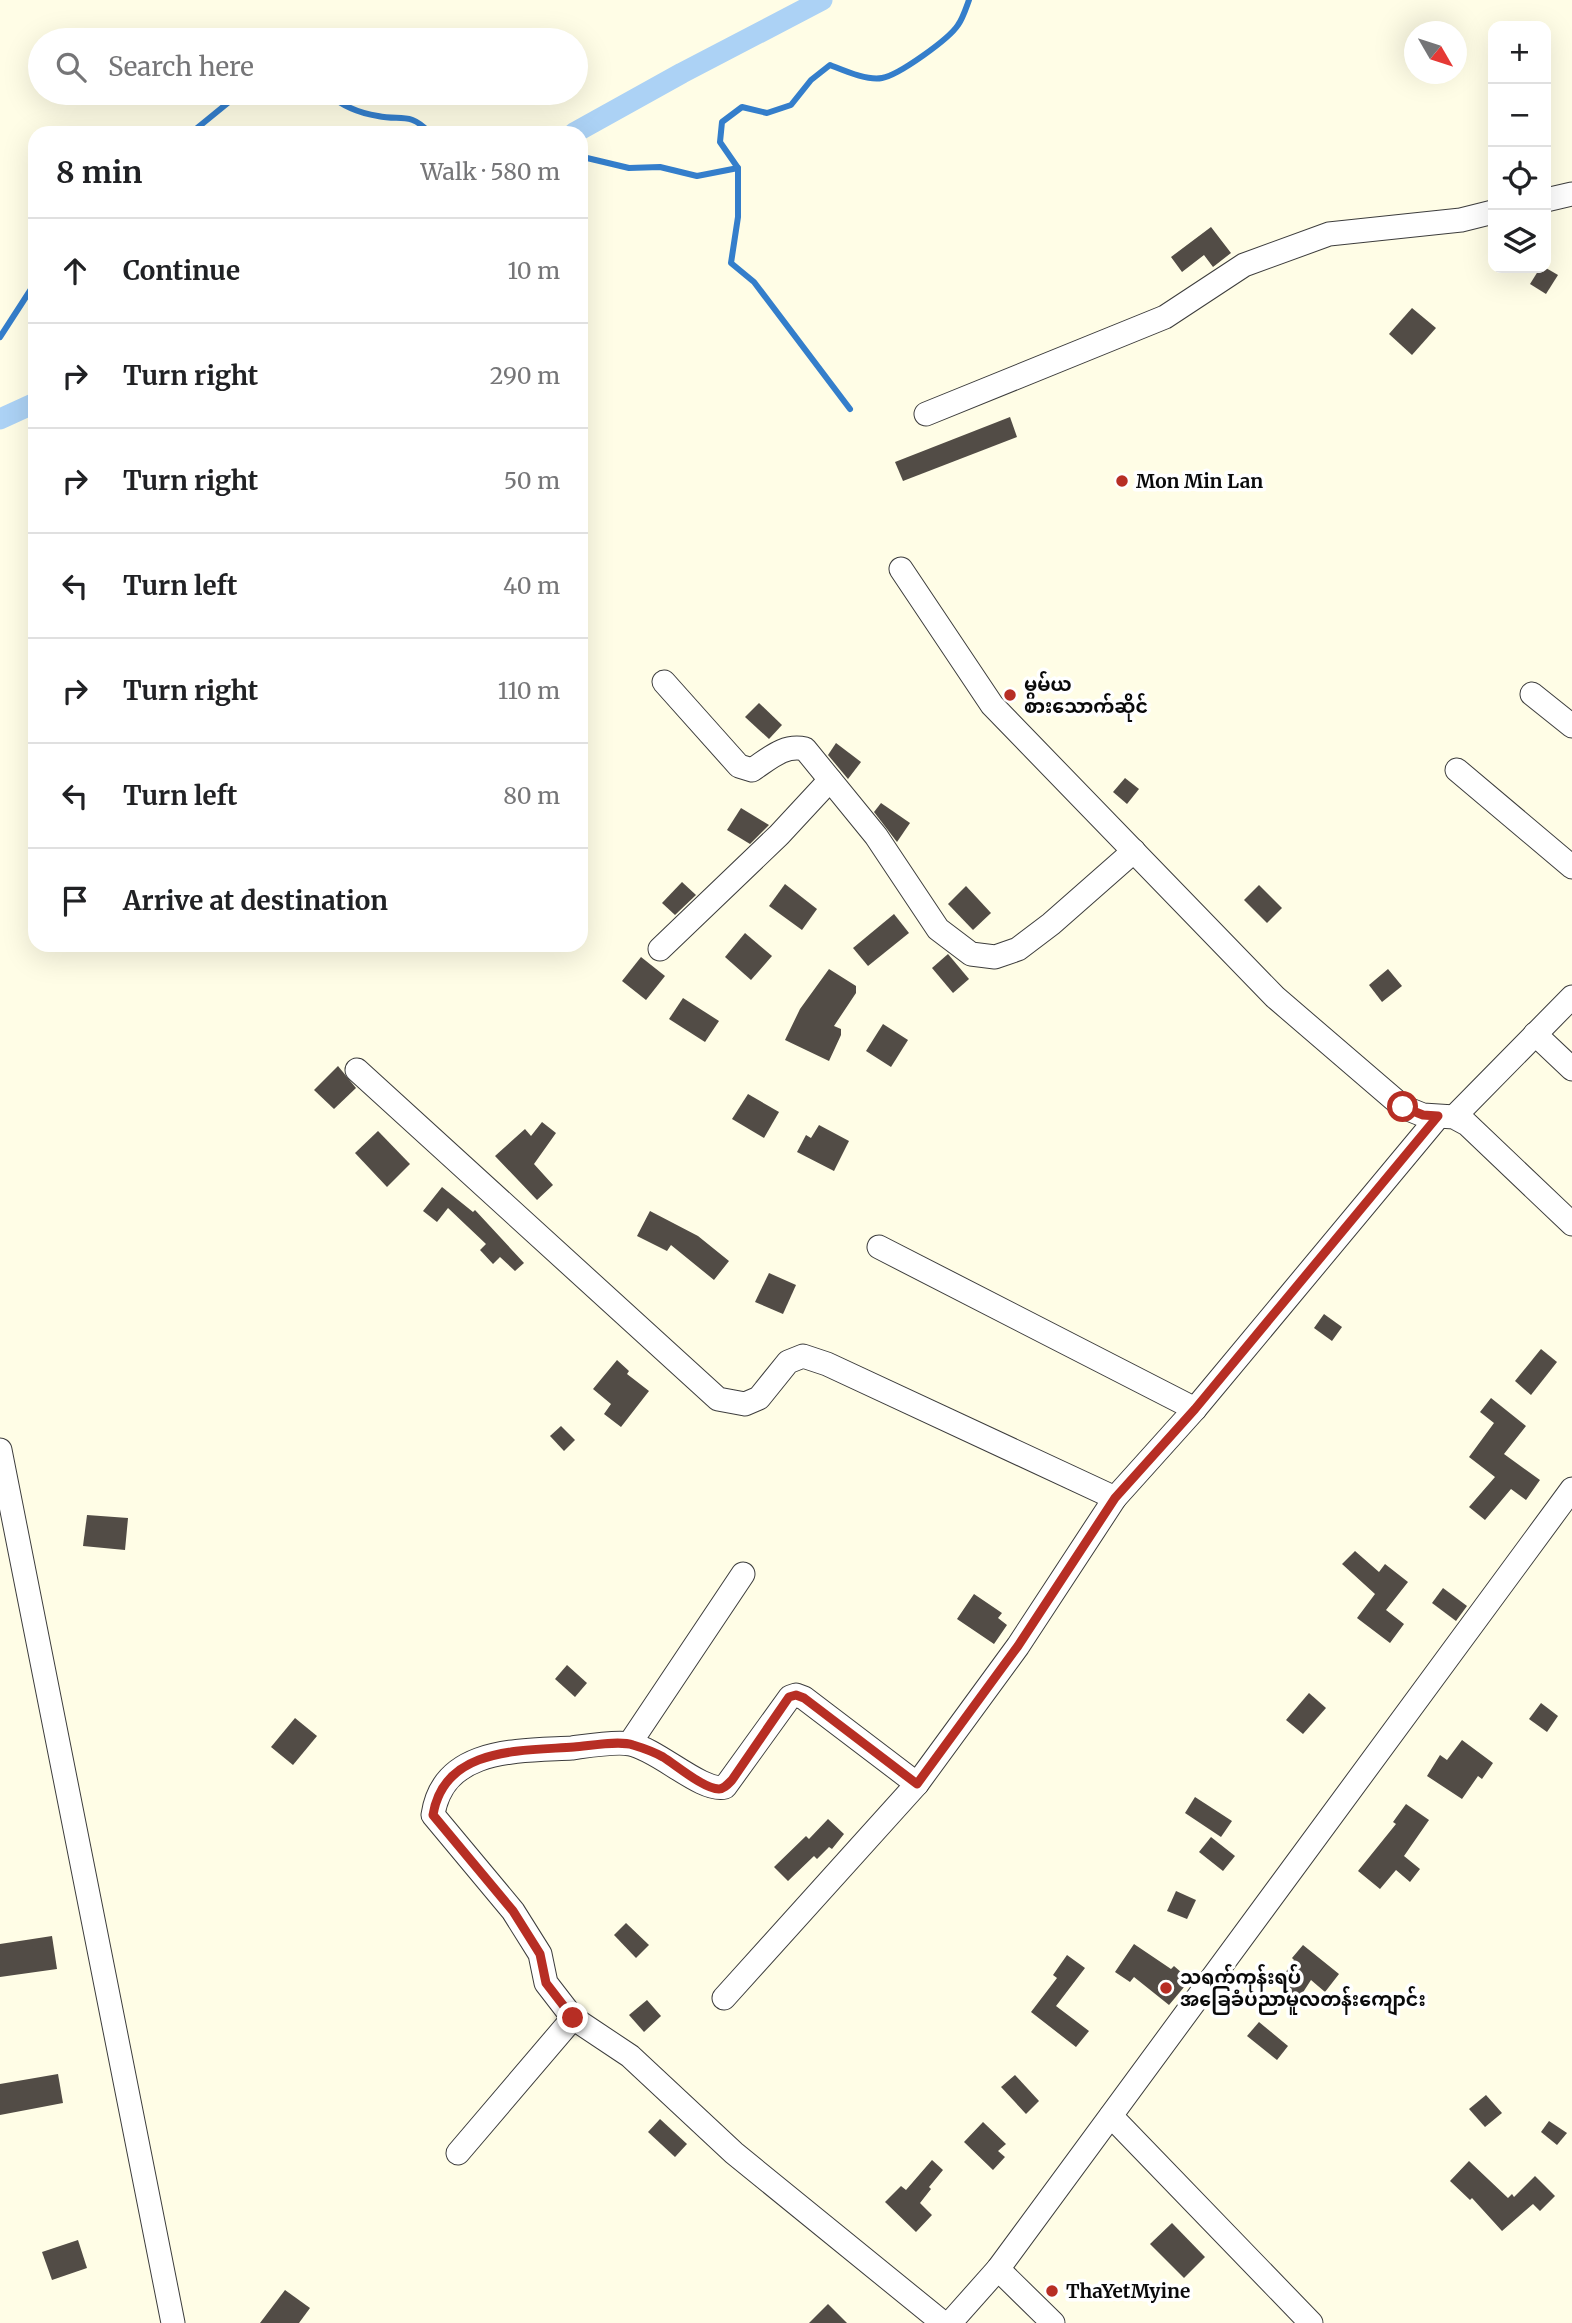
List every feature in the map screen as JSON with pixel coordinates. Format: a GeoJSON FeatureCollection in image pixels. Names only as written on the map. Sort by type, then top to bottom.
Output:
{"type":"FeatureCollection","features":[{"type":"Feature","properties":{"kind":"street"},"geometry":{"type":"LineString","coordinates":[[1551,199],[1572,194]]}},
{"type":"Feature","properties":{"kind":"street"},"geometry":{"type":"LineString","coordinates":[[926,414],[1165,317],[1244,265],[1329,234],[1461,220],[1488,213]]}},
{"type":"Feature","properties":{"kind":"street"},"geometry":{"type":"LineString","coordinates":[[901,569],[992,705],[1285,1006],[1403,1107],[1423,1115],[1446,1117],[1467,1124],[1572,1224]]}},
{"type":"Feature","properties":{"kind":"street"},"geometry":{"type":"LineString","coordinates":[[664,682],[739,766],[752,770],[778,752],[795,746],[805,749],[876,836],[938,929],[971,954],[995,957],[1018,949],[1051,924],[1134,851]]}},
{"type":"Feature","properties":{"kind":"street"},"geometry":{"type":"LineString","coordinates":[[1532,694],[1572,726]]}},
{"type":"Feature","properties":{"kind":"street"},"geometry":{"type":"LineString","coordinates":[[1457,770],[1572,867]]}},
{"type":"Feature","properties":{"kind":"street"},"geometry":{"type":"LineString","coordinates":[[660,949],[779,835],[831,780]]}},
{"type":"Feature","properties":{"kind":"street"},"geometry":{"type":"LineString","coordinates":[[724,1998],[917,1784],[1018,1646],[1115,1498],[1446,1117],[1572,997]]}},
{"type":"Feature","properties":{"kind":"street"},"geometry":{"type":"LineString","coordinates":[[1535,1034],[1572,1069]]}},
{"type":"Feature","properties":{"kind":"street"},"geometry":{"type":"LineString","coordinates":[[357,1070],[718,1399],[745,1404],[759,1398],[788,1362],[803,1356],[827,1364],[1115,1498]]}},
{"type":"Feature","properties":{"kind":"street"},"geometry":{"type":"LineString","coordinates":[[880,1247],[1195,1409]]}},
{"type":"Feature","properties":{"kind":"street"},"geometry":{"type":"LineString","coordinates":[[0,1450],[173,2323]]}},
{"type":"Feature","properties":{"kind":"street"},"geometry":{"type":"LineString","coordinates":[[950,2323],[998,2269],[1569,1498]]}},
{"type":"Feature","properties":{"kind":"street"},"geometry":{"type":"LineString","coordinates":[[630,1743],[743,1574]]}},
{"type":"Feature","properties":{"kind":"street"},"geometry":{"type":"LineString","coordinates":[[917,1784],[804,1698],[796,1695],[789,1697],[725,1787],[717,1789],[704,1784],[660,1755],[630,1743],[496,1753],[462,1767],[435,1799],[433,1815],[513,1911],[540,1954],[546,1983],[573,2018],[630,2056],[734,2153],[943,2323]]}},
{"type":"Feature","properties":{"kind":"street"},"geometry":{"type":"LineString","coordinates":[[458,2153],[573,2018]]}},
{"type":"Feature","properties":{"kind":"street"},"geometry":{"type":"LineString","coordinates":[[1111,2116],[1311,2323]]}},
{"type":"Feature","properties":{"kind":"street"},"geometry":{"type":"LineString","coordinates":[[998,2269],[1053,2323]]}},
{"type":"Feature","properties":{"kind":"building"},"geometry":{"type":"Polygon","coordinates":[[[1211,227],[1231,253],[1213,267],[1204,255],[1182,272],[1171,257],[1211,227]]]}},
{"type":"Feature","properties":{"kind":"building"},"geometry":{"type":"Polygon","coordinates":[[[1551,271],[1558,275],[1546,294],[1530,284],[1537,273],[1551,271]]]}},
{"type":"Feature","properties":{"kind":"building"},"geometry":{"type":"Polygon","coordinates":[[[1412,308],[1436,328],[1412,355],[1389,334],[1412,308]]]}},
{"type":"Feature","properties":{"kind":"building"},"geometry":{"type":"Polygon","coordinates":[[[1010,417],[1017,437],[903,481],[895,462],[1010,417]]]}},
{"type":"Feature","properties":{"kind":"building"},"geometry":{"type":"Polygon","coordinates":[[[759,703],[782,725],[769,739],[745,717],[759,703]]]}},
{"type":"Feature","properties":{"kind":"building"},"geometry":{"type":"Polygon","coordinates":[[[836,743],[861,762],[848,779],[828,755],[836,743]]]}},
{"type":"Feature","properties":{"kind":"building"},"geometry":{"type":"Polygon","coordinates":[[[1125,778],[1139,789],[1127,804],[1113,792],[1125,778]]]}},
{"type":"Feature","properties":{"kind":"building"},"geometry":{"type":"Polygon","coordinates":[[[881,803],[910,823],[897,842],[874,812],[881,803]]]}},
{"type":"Feature","properties":{"kind":"building"},"geometry":{"type":"Polygon","coordinates":[[[741,808],[769,825],[750,844],[727,830],[741,808]]]}},
{"type":"Feature","properties":{"kind":"building"},"geometry":{"type":"Polygon","coordinates":[[[682,882],[696,895],[675,915],[662,903],[682,882]]]}},
{"type":"Feature","properties":{"kind":"building"},"geometry":{"type":"Polygon","coordinates":[[[785,884],[817,909],[802,930],[769,906],[785,884]]]}},
{"type":"Feature","properties":{"kind":"building"},"geometry":{"type":"Polygon","coordinates":[[[1259,885],[1282,908],[1267,923],[1244,900],[1259,885]]]}},
{"type":"Feature","properties":{"kind":"building"},"geometry":{"type":"Polygon","coordinates":[[[966,886],[991,913],[973,930],[948,904],[966,886]]]}},
{"type":"Feature","properties":{"kind":"building"},"geometry":{"type":"Polygon","coordinates":[[[894,914],[909,933],[868,966],[853,948],[894,914]]]}},
{"type":"Feature","properties":{"kind":"building"},"geometry":{"type":"Polygon","coordinates":[[[745,933],[772,956],[751,980],[725,957],[745,933]]]}},
{"type":"Feature","properties":{"kind":"building"},"geometry":{"type":"Polygon","coordinates":[[[948,954],[969,979],[953,993],[932,968],[948,954]]]}},
{"type":"Feature","properties":{"kind":"building"},"geometry":{"type":"Polygon","coordinates":[[[641,957],[665,976],[646,1000],[622,981],[641,957]]]}},
{"type":"Feature","properties":{"kind":"building"},"geometry":{"type":"Polygon","coordinates":[[[829,969],[856,986],[856,993],[834,1026],[841,1029],[841,1035],[829,1061],[785,1040],[800,1009],[829,969]]]}},
{"type":"Feature","properties":{"kind":"building"},"geometry":{"type":"Polygon","coordinates":[[[1388,969],[1402,986],[1382,1002],[1369,985],[1388,969]]]}},
{"type":"Feature","properties":{"kind":"building"},"geometry":{"type":"Polygon","coordinates":[[[683,998],[719,1021],[705,1042],[669,1019],[683,998]]]}},
{"type":"Feature","properties":{"kind":"building"},"geometry":{"type":"Polygon","coordinates":[[[883,1024],[908,1040],[891,1067],[866,1051],[883,1024]]]}},
{"type":"Feature","properties":{"kind":"building"},"geometry":{"type":"Polygon","coordinates":[[[338,1066],[356,1088],[334,1109],[314,1090],[338,1066]]]}},
{"type":"Feature","properties":{"kind":"building"},"geometry":{"type":"Polygon","coordinates":[[[748,1094],[779,1112],[764,1138],[732,1119],[748,1094]]]}},
{"type":"Feature","properties":{"kind":"building"},"geometry":{"type":"Polygon","coordinates":[[[542,1122],[556,1133],[534,1164],[553,1185],[537,1200],[495,1156],[525,1129],[531,1136],[542,1122]]]}},
{"type":"Feature","properties":{"kind":"building"},"geometry":{"type":"Polygon","coordinates":[[[819,1125],[849,1141],[834,1171],[797,1152],[806,1135],[811,1138],[819,1125]]]}},
{"type":"Feature","properties":{"kind":"building"},"geometry":{"type":"Polygon","coordinates":[[[378,1131],[410,1164],[387,1187],[355,1153],[378,1131]]]}},
{"type":"Feature","properties":{"kind":"building"},"geometry":{"type":"Polygon","coordinates":[[[442,1187],[473,1212],[475,1210],[524,1263],[515,1271],[500,1257],[493,1264],[480,1250],[486,1244],[448,1208],[437,1222],[423,1211],[442,1187]]]}},
{"type":"Feature","properties":{"kind":"building"},"geometry":{"type":"Polygon","coordinates":[[[650,1211],[698,1236],[729,1261],[714,1280],[671,1245],[667,1251],[637,1236],[650,1211]]]}},
{"type":"Feature","properties":{"kind":"building"},"geometry":{"type":"Polygon","coordinates":[[[769,1273],[796,1285],[783,1314],[755,1302],[769,1273]]]}},
{"type":"Feature","properties":{"kind":"building"},"geometry":{"type":"Polygon","coordinates":[[[1324,1314],[1342,1327],[1332,1341],[1314,1328],[1324,1314]]]}},
{"type":"Feature","properties":{"kind":"building"},"geometry":{"type":"Polygon","coordinates":[[[1541,1349],[1557,1362],[1531,1395],[1515,1381],[1541,1349]]]}},
{"type":"Feature","properties":{"kind":"building"},"geometry":{"type":"Polygon","coordinates":[[[617,1360],[629,1371],[627,1374],[649,1391],[621,1427],[604,1414],[611,1404],[593,1389],[617,1360]]]}},
{"type":"Feature","properties":{"kind":"building"},"geometry":{"type":"Polygon","coordinates":[[[1491,1398],[1526,1426],[1504,1454],[1540,1480],[1526,1500],[1511,1489],[1485,1520],[1469,1507],[1495,1477],[1469,1457],[1494,1423],[1480,1412],[1491,1398]]]}},
{"type":"Feature","properties":{"kind":"building"},"geometry":{"type":"Polygon","coordinates":[[[561,1426],[575,1440],[564,1451],[550,1436],[561,1426]]]}},
{"type":"Feature","properties":{"kind":"building"},"geometry":{"type":"Polygon","coordinates":[[[87,1515],[128,1518],[125,1550],[83,1546],[87,1515]]]}},
{"type":"Feature","properties":{"kind":"building"},"geometry":{"type":"Polygon","coordinates":[[[1355,1551],[1379,1572],[1385,1564],[1408,1582],[1386,1610],[1404,1624],[1390,1643],[1357,1618],[1375,1594],[1342,1564],[1355,1551]]]}},
{"type":"Feature","properties":{"kind":"building"},"geometry":{"type":"Polygon","coordinates":[[[1443,1588],[1467,1606],[1456,1621],[1432,1603],[1443,1588]]]}},
{"type":"Feature","properties":{"kind":"building"},"geometry":{"type":"Polygon","coordinates":[[[974,1594],[1002,1613],[998,1618],[1007,1625],[994,1644],[957,1619],[974,1594]]]}},
{"type":"Feature","properties":{"kind":"building"},"geometry":{"type":"Polygon","coordinates":[[[567,1665],[587,1683],[575,1697],[555,1679],[567,1665]]]}},
{"type":"Feature","properties":{"kind":"building"},"geometry":{"type":"Polygon","coordinates":[[[1309,1693],[1326,1708],[1303,1734],[1286,1720],[1309,1693]]]}},
{"type":"Feature","properties":{"kind":"building"},"geometry":{"type":"Polygon","coordinates":[[[1541,1703],[1558,1716],[1547,1732],[1529,1719],[1541,1703]]]}},
{"type":"Feature","properties":{"kind":"building"},"geometry":{"type":"Polygon","coordinates":[[[295,1718],[317,1736],[293,1765],[271,1747],[295,1718]]]}},
{"type":"Feature","properties":{"kind":"building"},"geometry":{"type":"Polygon","coordinates":[[[1462,1740],[1493,1763],[1482,1779],[1478,1776],[1462,1799],[1427,1776],[1440,1755],[1447,1760],[1462,1740]]]}},
{"type":"Feature","properties":{"kind":"building"},"geometry":{"type":"Polygon","coordinates":[[[1195,1797],[1232,1821],[1221,1837],[1185,1813],[1195,1797]]]}},
{"type":"Feature","properties":{"kind":"building"},"geometry":{"type":"Polygon","coordinates":[[[1406,1804],[1429,1820],[1404,1856],[1420,1869],[1410,1882],[1396,1870],[1380,1889],[1358,1871],[1396,1824],[1393,1822],[1406,1804]]]}},
{"type":"Feature","properties":{"kind":"building"},"geometry":{"type":"Polygon","coordinates":[[[828,1819],[844,1834],[832,1849],[829,1847],[817,1859],[814,1856],[788,1881],[774,1867],[806,1836],[809,1839],[828,1819]]]}},
{"type":"Feature","properties":{"kind":"building"},"geometry":{"type":"Polygon","coordinates":[[[1211,1837],[1235,1856],[1223,1871],[1199,1852],[1211,1837]]]}},
{"type":"Feature","properties":{"kind":"building"},"geometry":{"type":"Polygon","coordinates":[[[1176,1891],[1196,1900],[1187,1919],[1167,1911],[1176,1891]]]}},
{"type":"Feature","properties":{"kind":"building"},"geometry":{"type":"Polygon","coordinates":[[[626,1923],[649,1945],[636,1958],[614,1935],[626,1923]]]}},
{"type":"Feature","properties":{"kind":"building"},"geometry":{"type":"Polygon","coordinates":[[[52,1936],[57,1969],[0,1977],[0,1944],[52,1936]]]}},
{"type":"Feature","properties":{"kind":"building"},"geometry":{"type":"Polygon","coordinates":[[[1134,1944],[1171,1969],[1174,1966],[1190,1980],[1169,2005],[1134,1977],[1130,1982],[1115,1972],[1134,1944]]]}},
{"type":"Feature","properties":{"kind":"building"},"geometry":{"type":"Polygon","coordinates":[[[1303,1945],[1339,1974],[1325,1992],[1311,1980],[1298,2000],[1277,1985],[1294,1960],[1292,1958],[1303,1945]]]}},
{"type":"Feature","properties":{"kind":"building"},"geometry":{"type":"Polygon","coordinates":[[[1067,1955],[1085,1968],[1056,2006],[1089,2031],[1076,2047],[1031,2012],[1057,1978],[1053,1975],[1067,1955]]]}},
{"type":"Feature","properties":{"kind":"building"},"geometry":{"type":"Polygon","coordinates":[[[647,2000],[661,2016],[644,2032],[629,2015],[647,2000]]]}},
{"type":"Feature","properties":{"kind":"building"},"geometry":{"type":"Polygon","coordinates":[[[1259,2022],[1288,2046],[1277,2060],[1247,2036],[1259,2022]]]}},
{"type":"Feature","properties":{"kind":"building"},"geometry":{"type":"Polygon","coordinates":[[[58,2074],[63,2103],[0,2115],[0,2084],[58,2074]]]}},
{"type":"Feature","properties":{"kind":"building"},"geometry":{"type":"Polygon","coordinates":[[[1015,2075],[1039,2101],[1026,2114],[1001,2087],[1015,2075]]]}},
{"type":"Feature","properties":{"kind":"building"},"geometry":{"type":"Polygon","coordinates":[[[1486,2095],[1502,2113],[1485,2127],[1469,2109],[1486,2095]]]}},
{"type":"Feature","properties":{"kind":"building"},"geometry":{"type":"Polygon","coordinates":[[[660,2119],[687,2144],[675,2157],[648,2132],[660,2119]]]}},
{"type":"Feature","properties":{"kind":"building"},"geometry":{"type":"Polygon","coordinates":[[[1549,2121],[1567,2133],[1557,2145],[1541,2132],[1549,2121]]]}},
{"type":"Feature","properties":{"kind":"building"},"geometry":{"type":"Polygon","coordinates":[[[983,2122],[1006,2144],[998,2151],[1005,2157],[993,2170],[964,2142],[983,2122]]]}},
{"type":"Feature","properties":{"kind":"building"},"geometry":{"type":"Polygon","coordinates":[[[932,2160],[943,2170],[920,2203],[932,2215],[916,2232],[885,2202],[901,2186],[906,2190],[932,2160]]]}},
{"type":"Feature","properties":{"kind":"building"},"geometry":{"type":"Polygon","coordinates":[[[1469,2161],[1508,2198],[1512,2194],[1514,2197],[1535,2176],[1555,2196],[1540,2211],[1533,2204],[1502,2231],[1472,2198],[1470,2200],[1450,2181],[1469,2161]]]}},
{"type":"Feature","properties":{"kind":"building"},"geometry":{"type":"Polygon","coordinates":[[[1172,2223],[1205,2257],[1184,2278],[1150,2244],[1172,2223]]]}},
{"type":"Feature","properties":{"kind":"building"},"geometry":{"type":"Polygon","coordinates":[[[78,2240],[87,2268],[52,2280],[42,2252],[78,2240]]]}},
{"type":"Feature","properties":{"kind":"building"},"geometry":{"type":"Polygon","coordinates":[[[285,2290],[310,2308],[299,2323],[260,2323],[285,2290]]]}},
{"type":"Feature","properties":{"kind":"building"},"geometry":{"type":"Polygon","coordinates":[[[828,2304],[847,2323],[809,2323],[828,2304]]]}},
{"type":"Feature","properties":{"kind":"waterway"},"geometry":{"type":"LineString","coordinates":[[587,126],[822,0]]}},
{"type":"Feature","properties":{"kind":"waterway"},"geometry":{"type":"LineString","coordinates":[[850,409],[754,282],[731,263],[738,217],[738,168],[720,142],[722,122],[742,107],[767,113],[791,105],[811,80],[830,65],[869,78],[890,75],[923,56],[945,39],[958,25],[969,0]]}},
{"type":"Feature","properties":{"kind":"waterway"},"geometry":{"type":"LineString","coordinates":[[200,126],[225,105]]}},
{"type":"Feature","properties":{"kind":"waterway"},"geometry":{"type":"LineString","coordinates":[[344,105],[371,115],[410,119],[423,126]]}},
{"type":"Feature","properties":{"kind":"waterway"},"geometry":{"type":"LineString","coordinates":[[588,158],[629,168],[660,167],[697,176],[738,168]]}},
{"type":"Feature","properties":{"kind":"waterway"},"geometry":{"type":"LineString","coordinates":[[0,337],[28,294]]}},
{"type":"Feature","properties":{"kind":"waterway"},"geometry":{"type":"LineString","coordinates":[[0,419],[28,406]]}},
{"type":"Feature","properties":{"kind":"place","name":"Mon Min Lan"},"geometry":{"type":"Point","coordinates":[1122,481]}},
{"type":"Feature","properties":{"kind":"place","name":"မွမ်ယ စားသောက်ဆိုင်"},"geometry":{"type":"Point","coordinates":[1010,695]}},
{"type":"Feature","properties":{"kind":"place","name":"သရက်ကုန်းရပ် အခြေခံပညာမူလတန်းကျောင်း"},"geometry":{"type":"Point","coordinates":[1166,1988]}},
{"type":"Feature","properties":{"kind":"place","name":"ThaYetMyine"},"geometry":{"type":"Point","coordinates":[1052,2291]}},
{"type":"Feature","properties":{"kind":"route"},"geometry":{"type":"LineString","coordinates":[[573,2018],[546,1983],[540,1954],[513,1911],[433,1815],[435,1799],[445,1784],[462,1767],[496,1753],[630,1743],[660,1755],[704,1784],[717,1789],[725,1787],[789,1697],[796,1695],[804,1698],[917,1784],[1018,1646],[1115,1498],[1195,1409],[1438,1116],[1423,1115],[1403,1107]]}}]}
